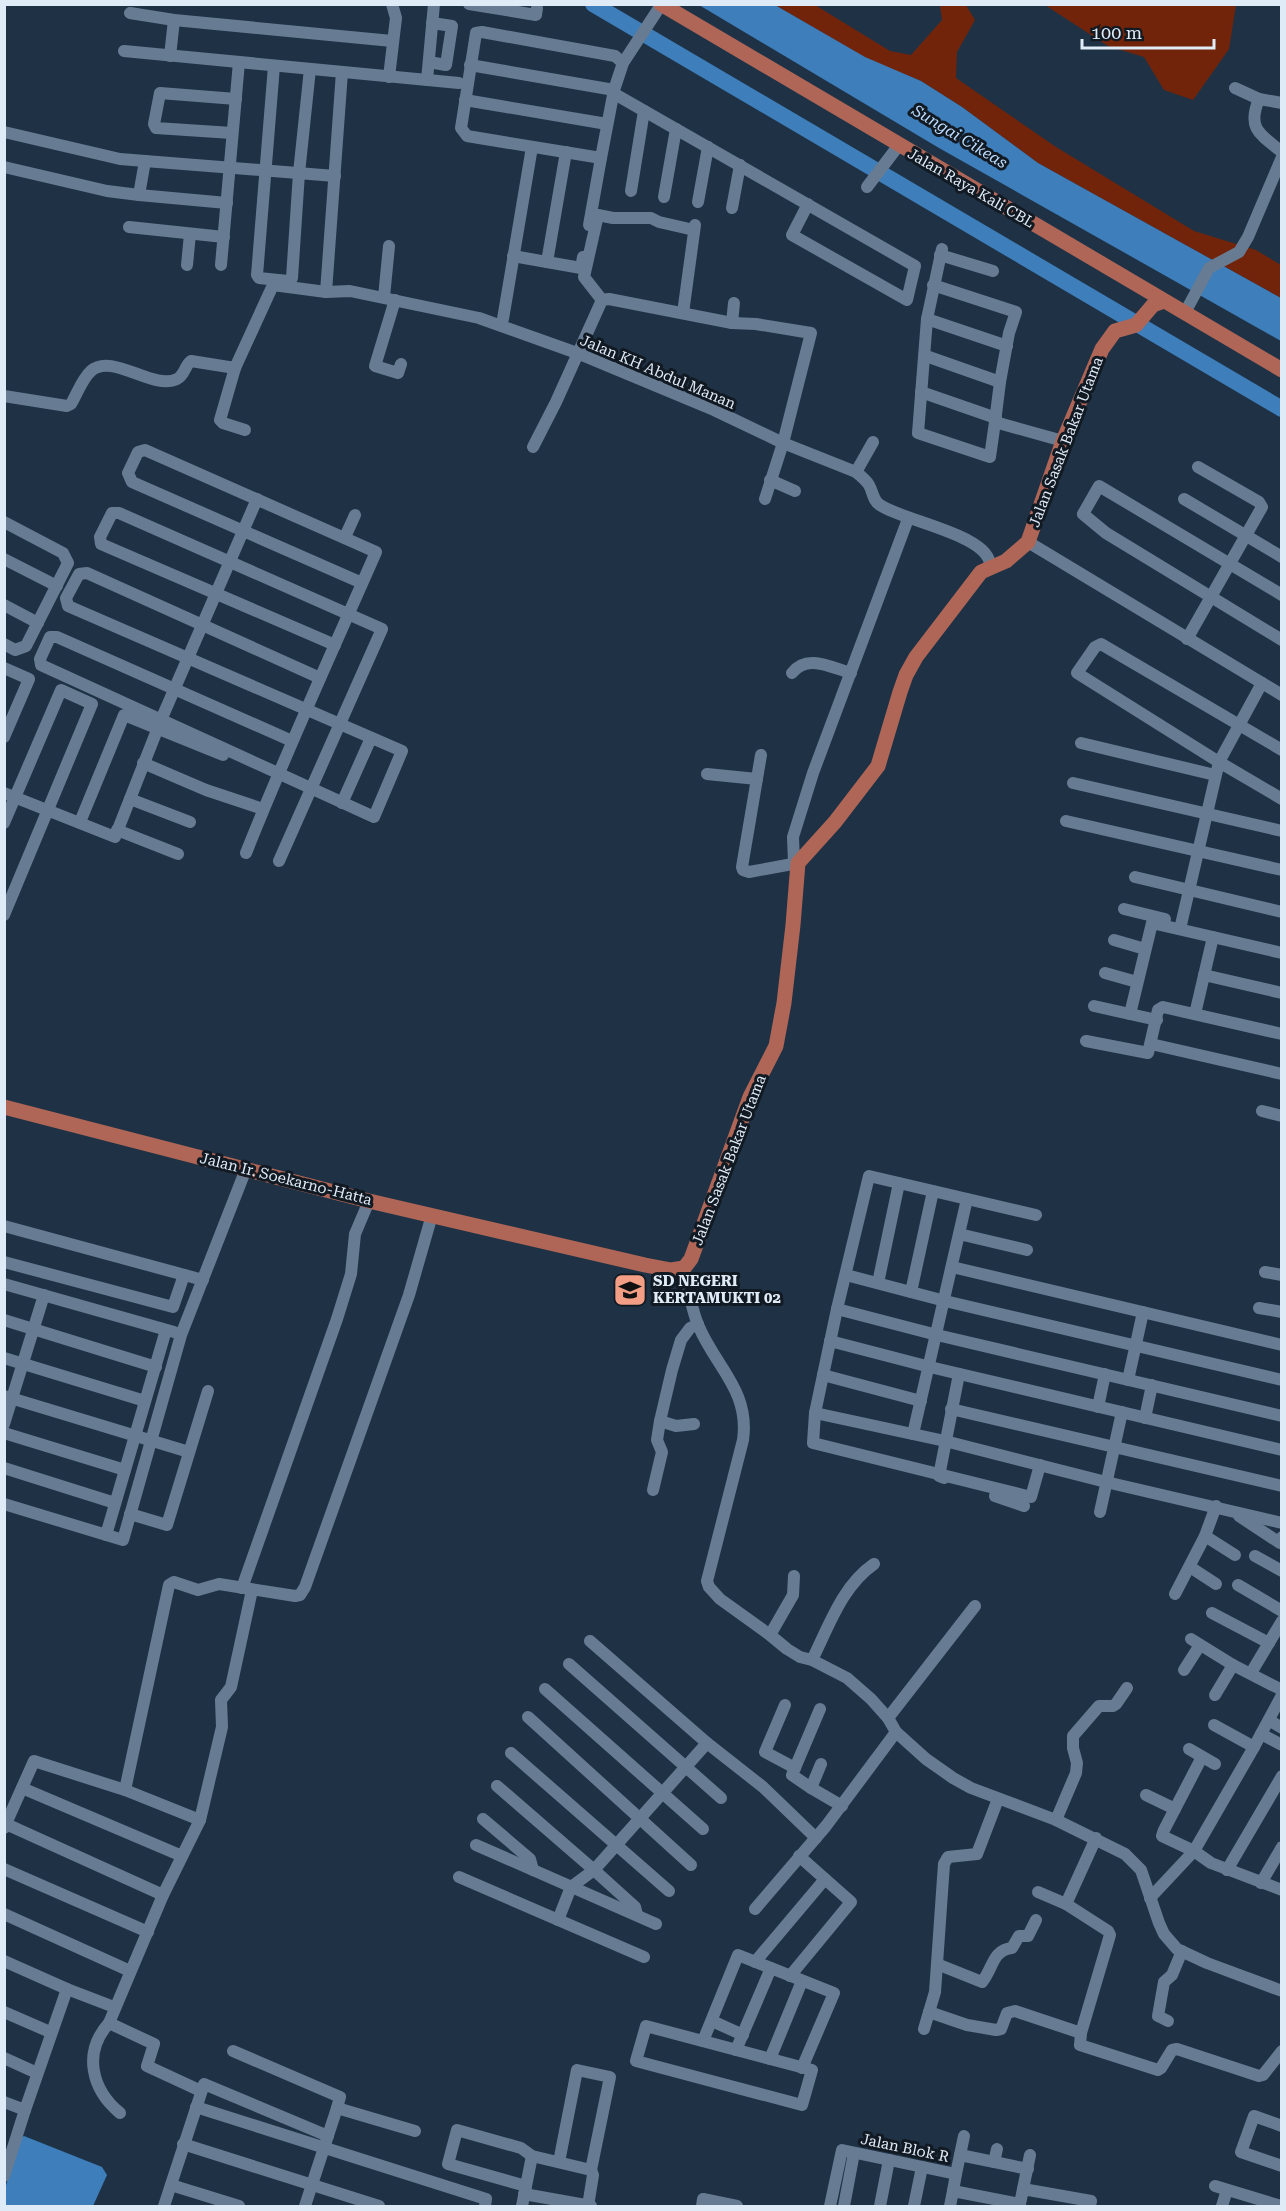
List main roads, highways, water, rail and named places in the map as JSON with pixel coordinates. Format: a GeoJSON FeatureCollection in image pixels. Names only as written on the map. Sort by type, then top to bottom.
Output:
{"type":"FeatureCollection","features":[{"type":"Feature","properties":{"kind":"main road","name":"Jalan Raya Kali CBL"},"geometry":{"type":"LineString","coordinates":[[661,5],[1164,301],[1185,310],[1281,370]]}},
{"type":"Feature","properties":{"kind":"main road","name":"Jalan Sasak Bakar Utama"},"geometry":{"type":"LineString","coordinates":[[575,1249],[671,1270],[688,1265],[750,1097],[776,1047],[784,1004],[795,914],[796,867],[874,773],[906,675],[916,657],[981,572],[1006,561],[1028,542],[1063,441],[1102,349],[1115,331],[1141,319],[1153,305],[1164,301]]}},
{"type":"Feature","properties":{"kind":"main road","name":"Jalan Ir. Soekarno-Hatta"},"geometry":{"type":"LineString","coordinates":[[4,1107],[369,1201],[575,1249]]}},
{"type":"Feature","properties":{"kind":"water","name":"Sungai Cikeas"},"geometry":{"type":"Polygon","coordinates":[[[699,5],[775,5],[865,57],[921,81],[962,107],[1038,163],[1281,298],[1281,341],[939,148],[699,5]]]}},
{"type":"Feature","properties":{"kind":"water"},"geometry":{"type":"Polygon","coordinates":[[[24,2136],[102,2167],[107,2175],[93,2206],[5,2206],[4,2192],[20,2138],[24,2136]]]}},
{"type":"Feature","properties":{"kind":"waterway"},"geometry":{"type":"LineString","coordinates":[[593,4],[1282,409]]}},
{"type":"Feature","properties":{"kind":"place","name":"SD NEGERI KERTAMUKTI 02"},"geometry":{"type":"Point","coordinates":[630,1290]}}]}
